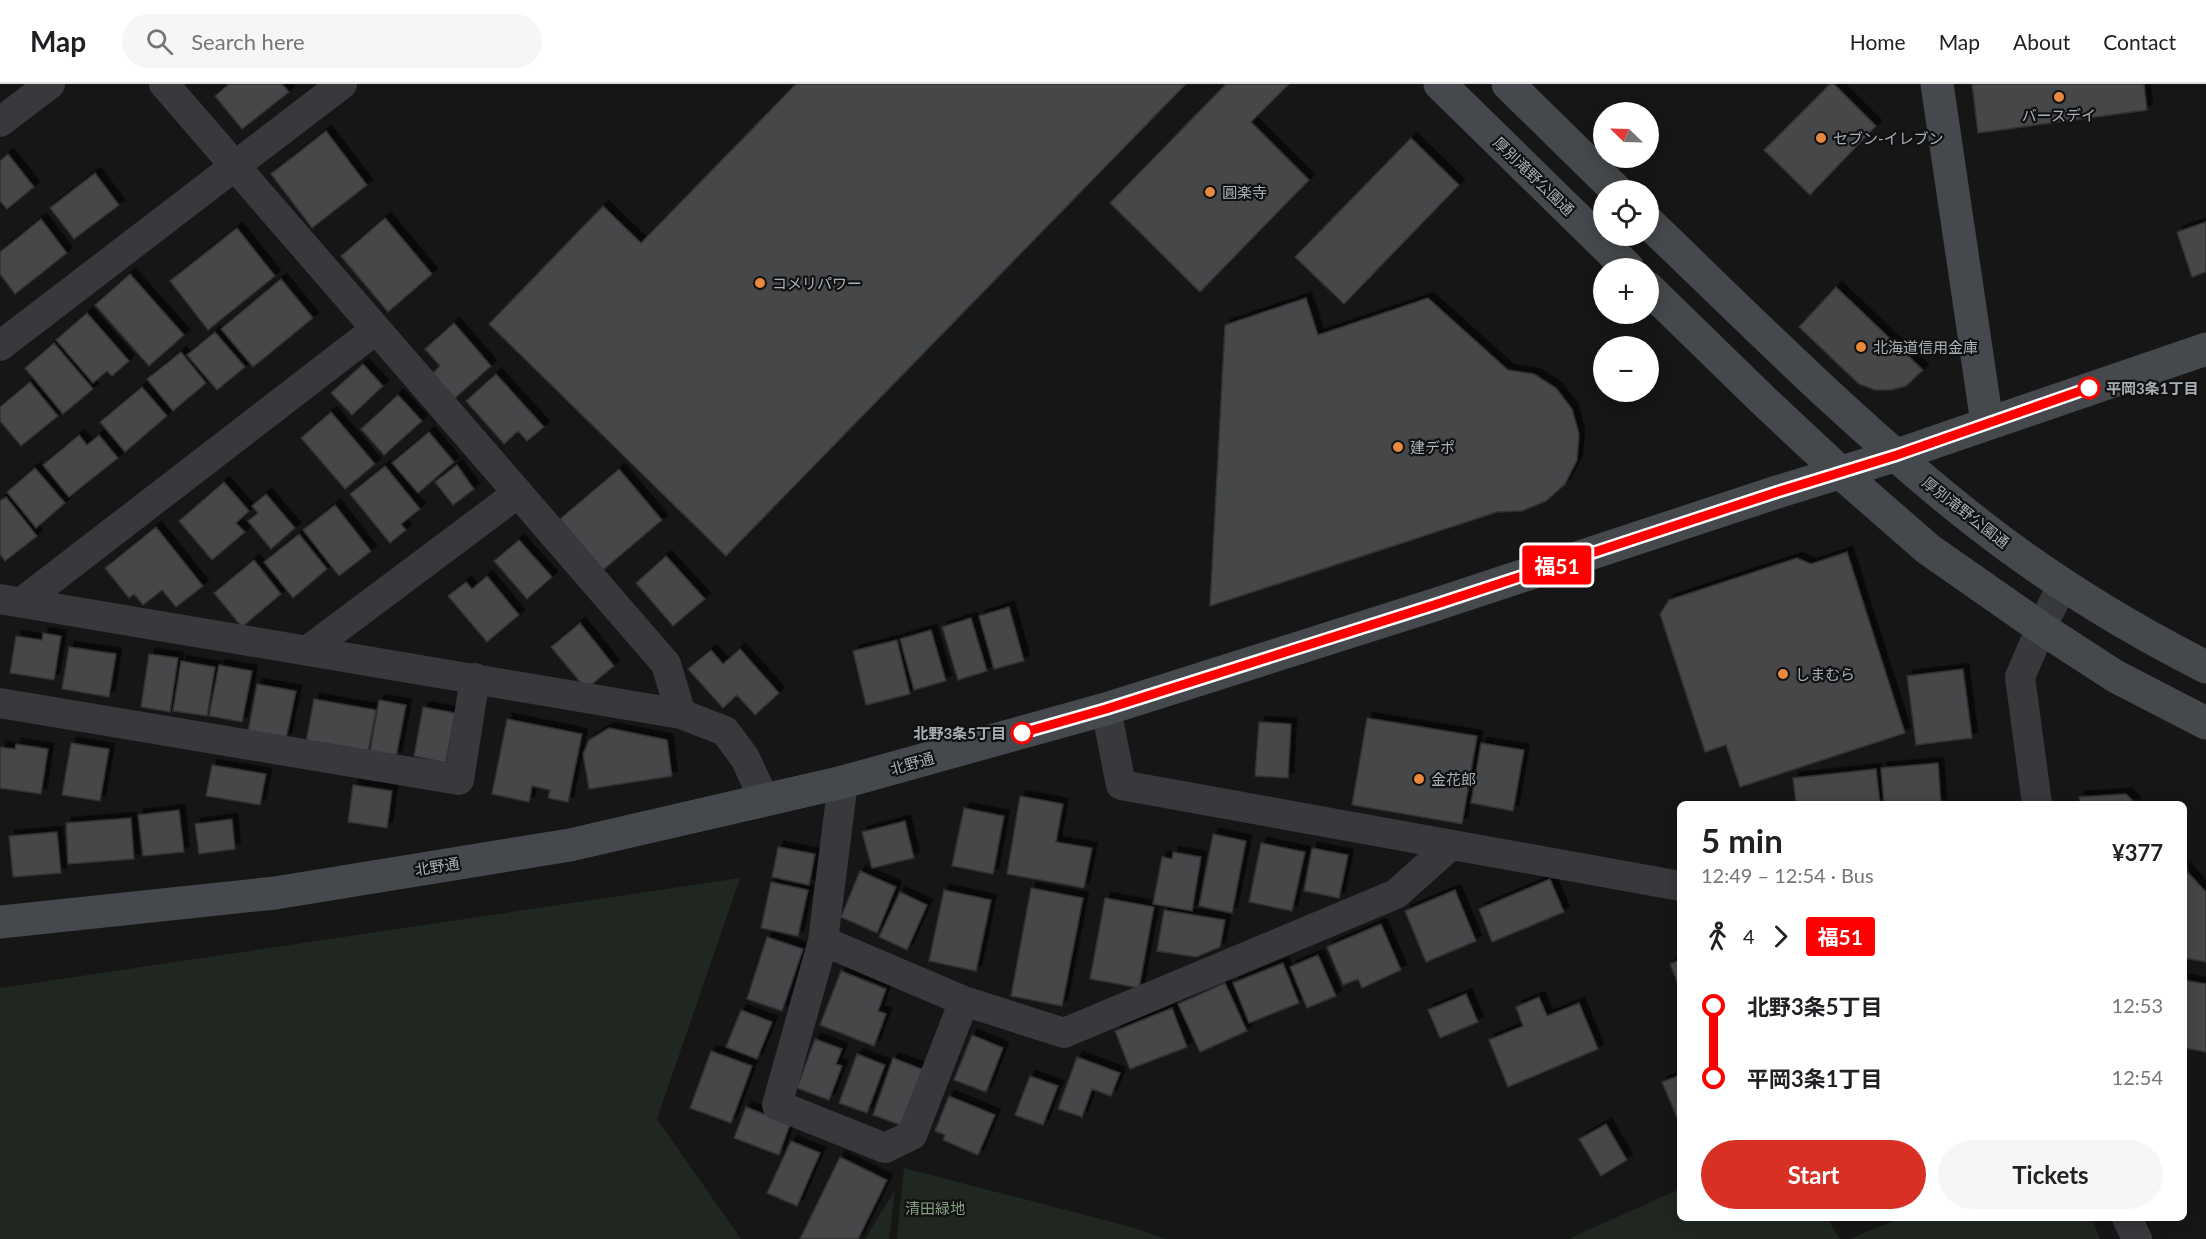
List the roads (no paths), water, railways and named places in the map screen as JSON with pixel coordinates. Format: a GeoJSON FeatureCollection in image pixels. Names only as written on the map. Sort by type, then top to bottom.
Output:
{"type":"FeatureCollection","features":[{"type":"Feature","properties":{"kind":"street"},"geometry":{"type":"LineString","coordinates":[[0,122],[50,84]]}},
{"type":"Feature","properties":{"kind":"street"},"geometry":{"type":"LineString","coordinates":[[164,84],[666,664],[681,714]]}},
{"type":"Feature","properties":{"kind":"street"},"geometry":{"type":"LineString","coordinates":[[0,346],[342,84]]}},
{"type":"Feature","properties":{"kind":"street","name":"厚別滝野公園通"},"geometry":{"type":"LineString","coordinates":[[1440,84],[1618,258]]}},
{"type":"Feature","properties":{"kind":"street"},"geometry":{"type":"LineString","coordinates":[[1508,84],[1606,180]]}},
{"type":"Feature","properties":{"kind":"street"},"geometry":{"type":"LineString","coordinates":[[1937,84],[1987,423]]}},
{"type":"Feature","properties":{"kind":"street","name":"厚別滝野公園通"},"geometry":{"type":"LineString","coordinates":[[1659,233],[1818,387],[1977,523],[2063,584],[2206,668]]}},
{"type":"Feature","properties":{"kind":"street"},"geometry":{"type":"LineString","coordinates":[[1659,299],[1841,473],[1928,549],[2041,628],[2115,676],[2206,723]]}},
{"type":"Feature","properties":{"kind":"street"},"geometry":{"type":"LineString","coordinates":[[11,601],[375,330]]}},
{"type":"Feature","properties":{"kind":"street","name":"北野通"},"geometry":{"type":"LineString","coordinates":[[0,922],[298,889],[570,845],[843,782],[1106,709],[1434,605],[1897,455],[2206,349]]}},
{"type":"Feature","properties":{"kind":"street"},"geometry":{"type":"LineString","coordinates":[[307,651],[518,493]]}},
{"type":"Feature","properties":{"kind":"street"},"geometry":{"type":"LineString","coordinates":[[2037,801],[2020,677],[2063,584]]}},
{"type":"Feature","properties":{"kind":"street"},"geometry":{"type":"LineString","coordinates":[[11,601],[681,714],[725,731],[745,758],[765,799]]}},
{"type":"Feature","properties":{"kind":"street"},"geometry":{"type":"LineString","coordinates":[[0,703],[459,780],[475,678]]}},
{"type":"Feature","properties":{"kind":"street"},"geometry":{"type":"LineString","coordinates":[[1106,709],[1121,785],[1677,884]]}},
{"type":"Feature","properties":{"kind":"street"},"geometry":{"type":"LineString","coordinates":[[843,782],[824,941],[777,1105],[885,1148],[912,1135],[964,1001]]}},
{"type":"Feature","properties":{"kind":"street"},"geometry":{"type":"LineString","coordinates":[[824,941],[964,1001],[1064,1033],[1396,894],[1451,845]]}},
{"type":"Feature","properties":{"kind":"street"},"geometry":{"type":"LineString","coordinates":[[2128,1221],[2137,1239]]}},
{"type":"Feature","properties":{"kind":"place","name":"バースデイ"},"geometry":{"type":"Point","coordinates":[2059,97]}},
{"type":"Feature","properties":{"kind":"place","name":"セブン-イレブン"},"geometry":{"type":"Point","coordinates":[1821,138]}},
{"type":"Feature","properties":{"kind":"place","name":"圓楽寺"},"geometry":{"type":"Point","coordinates":[1210,192]}},
{"type":"Feature","properties":{"kind":"place","name":"コメリパワー"},"geometry":{"type":"Point","coordinates":[760,283]}},
{"type":"Feature","properties":{"kind":"place","name":"北海道信用金庫"},"geometry":{"type":"Point","coordinates":[1861,347]}},
{"type":"Feature","properties":{"kind":"place","name":"平岡3条1丁目"},"geometry":{"type":"Point","coordinates":[2089,388]}},
{"type":"Feature","properties":{"kind":"place","name":"建デポ"},"geometry":{"type":"Point","coordinates":[1398,447]}},
{"type":"Feature","properties":{"kind":"place","name":"しまむら"},"geometry":{"type":"Point","coordinates":[1783,674]}},
{"type":"Feature","properties":{"kind":"place","name":"北野3条5丁目"},"geometry":{"type":"Point","coordinates":[1022,733]}},
{"type":"Feature","properties":{"kind":"place","name":"金花郎"},"geometry":{"type":"Point","coordinates":[1419,779]}},
{"type":"Feature","properties":{"kind":"park label","name":"清田緑地"},"geometry":{"type":"Point","coordinates":[935,1208]}}]}
